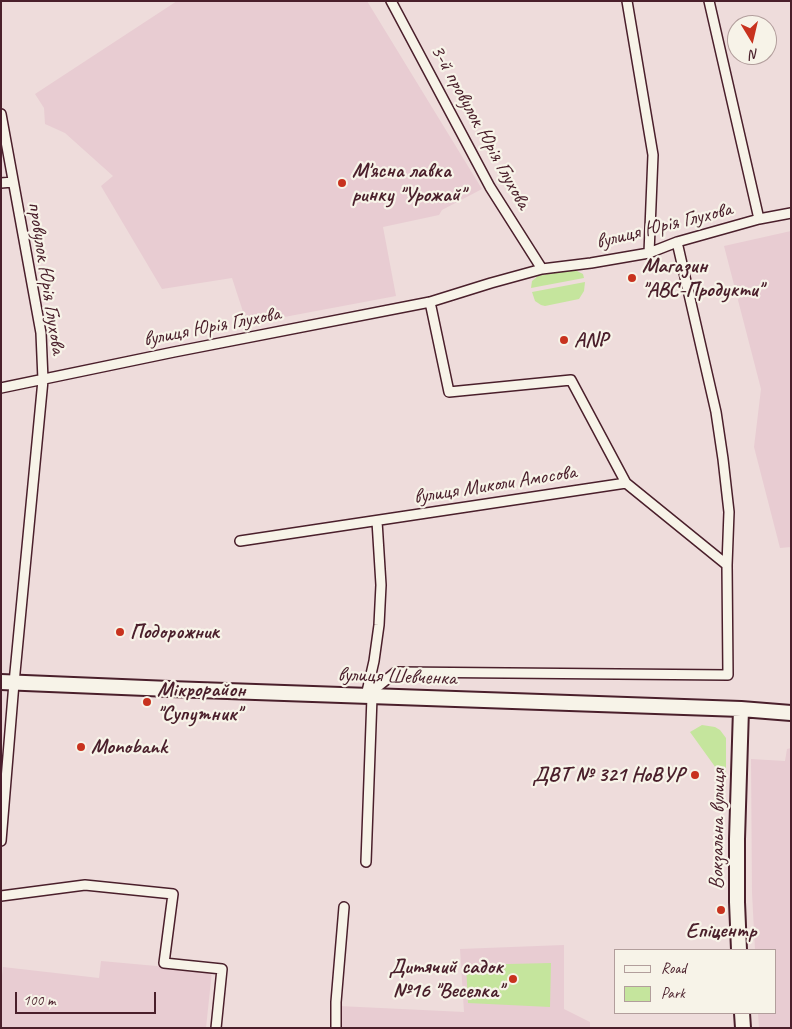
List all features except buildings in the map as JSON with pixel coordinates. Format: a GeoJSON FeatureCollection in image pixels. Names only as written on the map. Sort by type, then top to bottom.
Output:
{"type":"FeatureCollection","features":[{"type":"Feature","properties":{"kind":"main road","name":"вулиця Шевченка"},"geometry":{"type":"LineString","coordinates":[[7,682],[369,697],[741,709],[791,713]]}},
{"type":"Feature","properties":{"kind":"main road","name":"Вокзальна вулиця"},"geometry":{"type":"LineString","coordinates":[[739,949],[737,857],[741,709]]}},
{"type":"Feature","properties":{"kind":"main road"},"geometry":{"type":"LineString","coordinates":[[742,1014],[743,1028]]}},
{"type":"Feature","properties":{"kind":"street","name":"3-й провулок Юрія Глухова"},"geometry":{"type":"LineString","coordinates":[[391,1],[490,187],[542,269]]}},
{"type":"Feature","properties":{"kind":"street"},"geometry":{"type":"LineString","coordinates":[[627,1],[653,155],[649,252]]}},
{"type":"Feature","properties":{"kind":"street"},"geometry":{"type":"LineString","coordinates":[[709,1],[758,219]]}},
{"type":"Feature","properties":{"kind":"street","name":"провулок Юрія Глухова"},"geometry":{"type":"LineString","coordinates":[[1,114],[41,333],[43,380],[7,682],[1,841]]}},
{"type":"Feature","properties":{"kind":"street","name":"провулок Юрія Глухова"},"geometry":{"type":"LineString","coordinates":[[1,184],[14,182]]}},
{"type":"Feature","properties":{"kind":"street","name":"вулиця Юрія Глухова"},"geometry":{"type":"LineString","coordinates":[[1,388],[430,302],[542,269],[591,263],[649,252],[758,219],[791,213]]}},
{"type":"Feature","properties":{"kind":"street"},"geometry":{"type":"LineString","coordinates":[[369,697],[396,672],[728,675],[727,565],[729,512],[716,412],[677,242]]}},
{"type":"Feature","properties":{"kind":"street"},"geometry":{"type":"LineString","coordinates":[[430,302],[450,392],[572,380],[626,483],[727,565]]}},
{"type":"Feature","properties":{"kind":"street","name":"вулиця Миколи Амосова"},"geometry":{"type":"LineString","coordinates":[[240,540],[626,483]]}},
{"type":"Feature","properties":{"kind":"street"},"geometry":{"type":"LineString","coordinates":[[366,862],[369,697],[379,625],[380,585],[377,521]]}},
{"type":"Feature","properties":{"kind":"street"},"geometry":{"type":"LineString","coordinates":[[1,896],[85,885],[173,894],[164,963],[222,969],[216,1028]]}},
{"type":"Feature","properties":{"kind":"street"},"geometry":{"type":"LineString","coordinates":[[336,1028],[336,1002],[344,907]]}},
{"type":"Feature","properties":{"kind":"shaded area"},"geometry":{"type":"Polygon","coordinates":[[[177,1],[367,1],[482,189],[442,210],[439,215],[383,227],[396,296],[247,324],[232,278],[162,289],[101,186],[113,176],[65,133],[45,124],[44,108],[35,94],[177,1]]]}},
{"type":"Feature","properties":{"kind":"shaded area"},"geometry":{"type":"Polygon","coordinates":[[[791,231],[791,547],[780,548],[754,447],[761,389],[724,246],[791,231]]]}},
{"type":"Feature","properties":{"kind":"shaded area"},"geometry":{"type":"Polygon","coordinates":[[[791,748],[791,1028],[759,1028],[758,1014],[777,1014],[777,949],[755,949],[752,893],[751,759],[785,761],[787,749],[791,748]]]}},
{"type":"Feature","properties":{"kind":"shaded area","name":"Дитячий садок №16 \"Веселка\""},"geometry":{"type":"Polygon","coordinates":[[[564,945],[564,1009],[590,1022],[590,1028],[339,1028],[339,1006],[464,1012],[460,949],[564,945]]]}},
{"type":"Feature","properties":{"kind":"shaded area"},"geometry":{"type":"Polygon","coordinates":[[[101,961],[212,971],[206,1028],[1,1028],[3,967],[99,978],[101,961]]]}},
{"type":"Feature","properties":{"kind":"green space"},"geometry":{"type":"Polygon","coordinates":[[[573,269],[583,274],[584,278],[531,288],[532,281],[538,276],[573,269]]]}},
{"type":"Feature","properties":{"kind":"green space"},"geometry":{"type":"Polygon","coordinates":[[[585,282],[584,291],[579,299],[545,306],[535,301],[532,292],[585,282]]]}},
{"type":"Feature","properties":{"kind":"green space"},"geometry":{"type":"Polygon","coordinates":[[[702,725],[715,727],[726,738],[726,782],[690,732],[702,725]]]}},
{"type":"Feature","properties":{"kind":"green space"},"geometry":{"type":"Polygon","coordinates":[[[551,963],[550,1007],[468,1003],[466,965],[551,963]]]}},
{"type":"Feature","properties":{"kind":"place","name":"М'ясна лавка ринку \"Урожай\""},"geometry":{"type":"Point","coordinates":[342,183]}},
{"type":"Feature","properties":{"kind":"place","name":"Магазин \"ABC-Продукти\""},"geometry":{"type":"Point","coordinates":[632,278]}},
{"type":"Feature","properties":{"kind":"place","name":"ANP"},"geometry":{"type":"Point","coordinates":[564,340]}},
{"type":"Feature","properties":{"kind":"place","name":"Подорожник"},"geometry":{"type":"Point","coordinates":[120,632]}},
{"type":"Feature","properties":{"kind":"place","name":"Мікрорайон \"Супутник\""},"geometry":{"type":"Point","coordinates":[147,702]}},
{"type":"Feature","properties":{"kind":"place","name":"Monobank"},"geometry":{"type":"Point","coordinates":[81,747]}},
{"type":"Feature","properties":{"kind":"place","name":"ДВТ № 321 НоВУР"},"geometry":{"type":"Point","coordinates":[695,775]}},
{"type":"Feature","properties":{"kind":"place","name":"Епіцентр"},"geometry":{"type":"Point","coordinates":[721,910]}},
{"type":"Feature","properties":{"kind":"place","name":"Дитячий садок №16 \"Веселка\""},"geometry":{"type":"Point","coordinates":[513,979]}}]}
